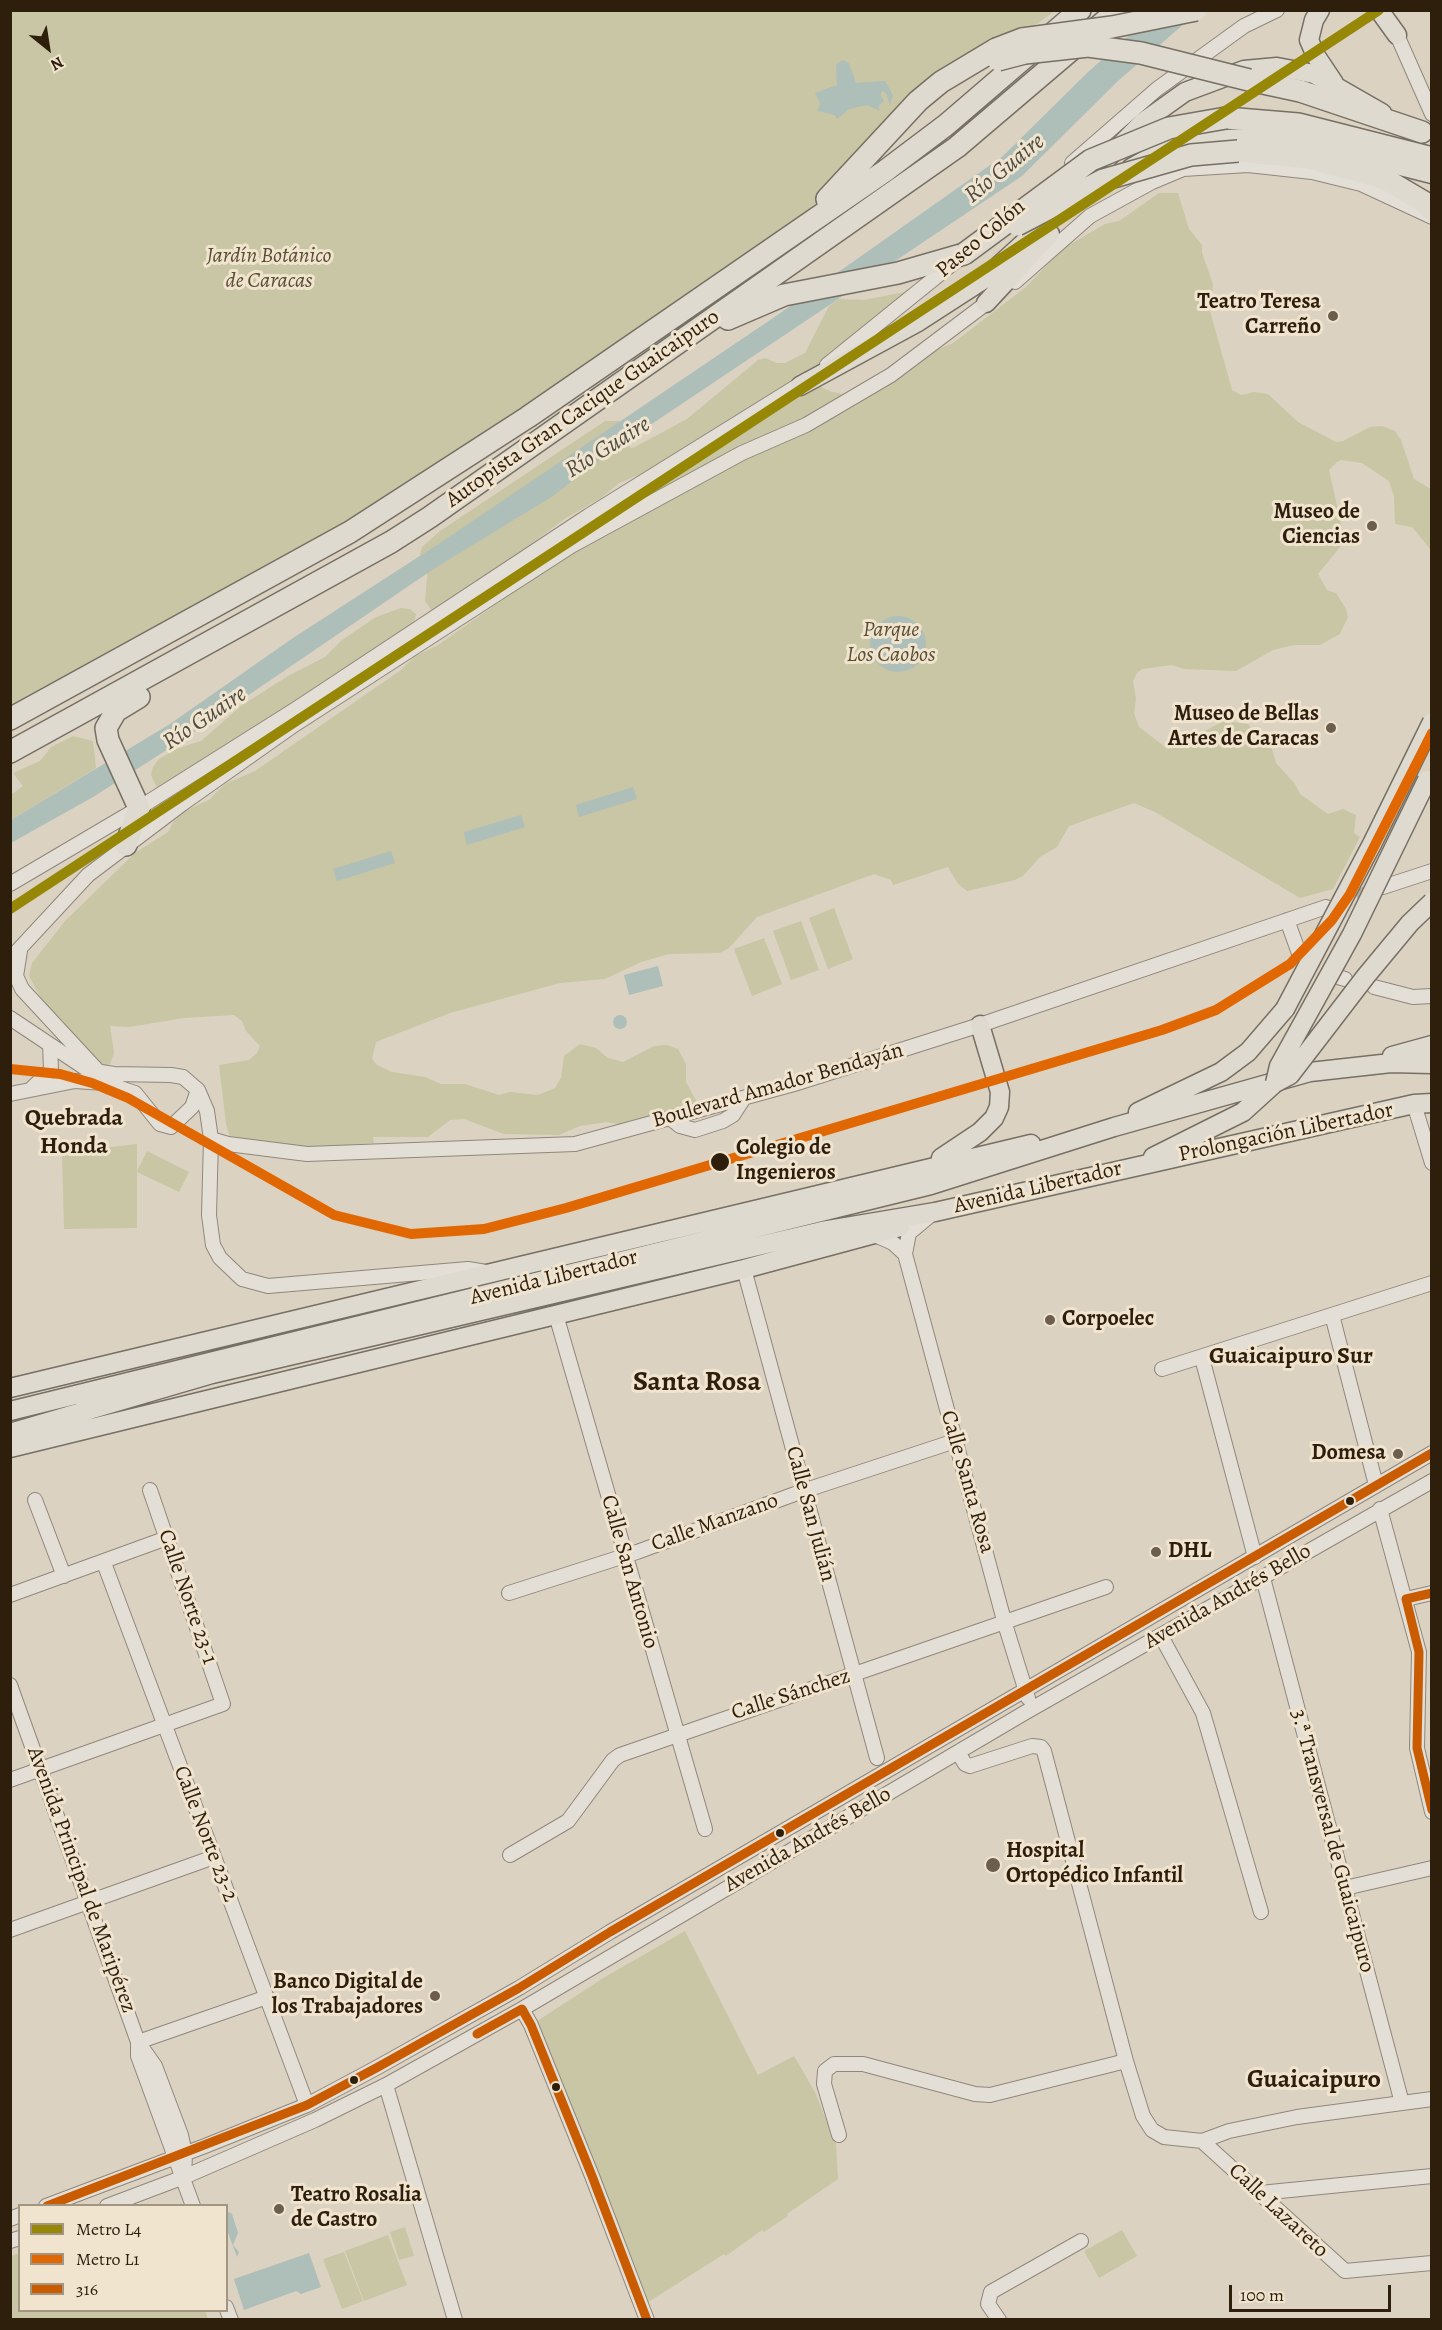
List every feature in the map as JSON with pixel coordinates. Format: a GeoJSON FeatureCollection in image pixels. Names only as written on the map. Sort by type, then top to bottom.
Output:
{"type":"FeatureCollection","features":[{"type":"Feature","properties":{"kind":"highway","name":"Autopista Gran Cacique Guaicaipuro"},"geometry":{"type":"LineString","coordinates":[[10,719],[350,532],[537,411],[885,171],[946,125],[1080,10]]}},
{"type":"Feature","properties":{"kind":"highway","name":"Autopista Gran Cacique Guaicaipuro"},"geometry":{"type":"LineString","coordinates":[[10,752],[420,523],[957,147],[1118,10]]}},
{"type":"Feature","properties":{"kind":"highway"},"geometry":{"type":"LineString","coordinates":[[774,248],[842,185],[918,101],[941,81],[997,55],[1022,39],[1112,27],[1196,10]]}},
{"type":"Feature","properties":{"kind":"highway"},"geometry":{"type":"LineString","coordinates":[[997,55],[1088,46],[1141,53],[1427,123]]}},
{"type":"Feature","properties":{"kind":"highway"},"geometry":{"type":"LineString","coordinates":[[964,254],[1091,160],[1169,128],[1226,117],[1298,124],[1431,159]]}},
{"type":"Feature","properties":{"kind":"highway"},"geometry":{"type":"LineString","coordinates":[[683,338],[753,306],[784,295],[898,273],[964,254],[1103,180],[1191,156],[1238,151],[1309,158],[1385,179],[1424,202],[1431,210]]}},
{"type":"Feature","properties":{"kind":"highway"},"geometry":{"type":"LineString","coordinates":[[126,845],[137,803],[108,740],[106,728],[116,711],[154,688],[203,645]]}},
{"type":"Feature","properties":{"kind":"main road"},"geometry":{"type":"LineString","coordinates":[[1320,10],[1314,21],[1309,40],[1316,56],[1335,85]]}},
{"type":"Feature","properties":{"kind":"main road"},"geometry":{"type":"LineString","coordinates":[[1379,10],[1397,34]]}},
{"type":"Feature","properties":{"kind":"main road"},"geometry":{"type":"LineString","coordinates":[[1388,10],[1397,34]]}},
{"type":"Feature","properties":{"kind":"main road"},"geometry":{"type":"LineString","coordinates":[[800,386],[918,322],[983,279],[1027,240],[1143,122],[1185,92],[1244,70],[1277,67],[1314,74],[1374,110],[1427,123]]}},
{"type":"Feature","properties":{"kind":"main road"},"geometry":{"type":"LineString","coordinates":[[986,303],[1076,206],[1140,162],[1168,147],[1194,140],[1287,137],[1431,174]]}},
{"type":"Feature","properties":{"kind":"main road"},"geometry":{"type":"LineString","coordinates":[[1114,1127],[1154,1103],[1221,1072],[1248,1052],[1286,1009],[1372,844],[1431,722]]}},
{"type":"Feature","properties":{"kind":"main road"},"geometry":{"type":"LineString","coordinates":[[1275,1083],[1279,1066],[1352,934],[1429,775]]}},
{"type":"Feature","properties":{"kind":"main road"},"geometry":{"type":"LineString","coordinates":[[1141,1164],[1178,1143],[1243,1112],[1275,1083],[1290,1075],[1410,922],[1431,902]]}},
{"type":"Feature","properties":{"kind":"main road"},"geometry":{"type":"LineString","coordinates":[[924,1169],[967,1143],[994,1118],[999,1107],[1000,1092],[980,1026]]}},
{"type":"Feature","properties":{"kind":"main road"},"geometry":{"type":"LineString","coordinates":[[1310,1072],[1431,1045]]}},
{"type":"Feature","properties":{"kind":"main road","name":"Prolongación Libertador"},"geometry":{"type":"LineString","coordinates":[[1114,1127],[1310,1072],[1391,1063],[1431,1064]]}},
{"type":"Feature","properties":{"kind":"main road","name":"Prolongación Libertador"},"geometry":{"type":"LineString","coordinates":[[1141,1164],[1227,1148],[1423,1104]]}},
{"type":"Feature","properties":{"kind":"main road","name":"Avenida Libertador"},"geometry":{"type":"LineString","coordinates":[[10,1411],[526,1293],[931,1185],[1114,1127]]}},
{"type":"Feature","properties":{"kind":"main road","name":"Avenida Libertador"},"geometry":{"type":"LineString","coordinates":[[10,1388],[1017,1145],[1095,1133]]}},
{"type":"Feature","properties":{"kind":"main road","name":"Avenida Libertador"},"geometry":{"type":"LineString","coordinates":[[10,1421],[118,1388],[222,1371],[433,1323],[526,1293],[688,1263],[822,1231],[935,1212],[1141,1164]]}},
{"type":"Feature","properties":{"kind":"main road","name":"Avenida Libertador"},"geometry":{"type":"LineString","coordinates":[[10,1448],[744,1269],[875,1235],[904,1226],[935,1212]]}},
{"type":"Feature","properties":{"kind":"main road"},"geometry":{"type":"LineString","coordinates":[[526,1293],[628,1240]]}},
{"type":"Feature","properties":{"kind":"main road"},"geometry":{"type":"LineString","coordinates":[[526,1293],[548,1307],[563,1313],[688,1263]]}},
{"type":"Feature","properties":{"kind":"main road"},"geometry":{"type":"LineString","coordinates":[[433,1323],[459,1339]]}},
{"type":"Feature","properties":{"kind":"main road"},"geometry":{"type":"LineString","coordinates":[[10,1433],[222,1371]]}},
{"type":"Feature","properties":{"kind":"main road"},"geometry":{"type":"LineString","coordinates":[[10,1401],[97,1384],[118,1388]]}},
{"type":"Feature","properties":{"kind":"street","name":"Paseo Colón"},"geometry":{"type":"LineString","coordinates":[[10,884],[137,803],[296,709],[598,510],[800,386],[999,227],[1157,89],[1244,27],[1277,10]]}},
{"type":"Feature","properties":{"kind":"street"},"geometry":{"type":"LineString","coordinates":[[1397,34],[1427,123]]}},
{"type":"Feature","properties":{"kind":"street"},"geometry":{"type":"LineString","coordinates":[[10,959],[17,945],[88,875],[126,845],[294,725],[572,546],[742,453],[815,419],[891,375],[1022,277],[1080,223],[1152,182],[1183,169],[1248,165],[1312,172],[1361,184],[1431,218]]}},
{"type":"Feature","properties":{"kind":"street"},"geometry":{"type":"LineString","coordinates":[[1383,887],[1431,871]]}},
{"type":"Feature","properties":{"kind":"street","name":"Boulevard Amador Bendayán"},"geometry":{"type":"LineString","coordinates":[[211,1139],[228,1144],[307,1154],[558,1146],[588,1141],[744,1098],[980,1026],[1326,907]]}},
{"type":"Feature","properties":{"kind":"street"},"geometry":{"type":"LineString","coordinates":[[1287,920],[1300,956]]}},
{"type":"Feature","properties":{"kind":"street"},"geometry":{"type":"LineString","coordinates":[[17,945],[18,983],[100,1072]]}},
{"type":"Feature","properties":{"kind":"street"},"geometry":{"type":"LineString","coordinates":[[1374,987],[1413,997],[1431,996]]}},
{"type":"Feature","properties":{"kind":"street"},"geometry":{"type":"LineString","coordinates":[[11,1018],[79,1066],[100,1072],[183,1077],[198,1090],[207,1111],[211,1139],[209,1215],[213,1245],[220,1258],[242,1279],[268,1286],[468,1269],[489,1273]]}},
{"type":"Feature","properties":{"kind":"street"},"geometry":{"type":"LineString","coordinates":[[28,1090],[51,1070],[53,1064],[50,1045]]}},
{"type":"Feature","properties":{"kind":"street"},"geometry":{"type":"LineString","coordinates":[[10,1094],[75,1082],[94,1081],[119,1086],[135,1094],[160,1124],[171,1127],[192,1107],[198,1090]]}},
{"type":"Feature","properties":{"kind":"street"},"geometry":{"type":"LineString","coordinates":[[1423,1104],[1431,1162]]}},
{"type":"Feature","properties":{"kind":"street"},"geometry":{"type":"LineString","coordinates":[[905,1254],[905,1242],[909,1233],[935,1212]]}},
{"type":"Feature","properties":{"kind":"street"},"geometry":{"type":"LineString","coordinates":[[875,1235],[893,1243],[905,1254]]}},
{"type":"Feature","properties":{"kind":"street","name":"Calle Santa Rosa"},"geometry":{"type":"LineString","coordinates":[[905,1254],[1005,1624],[1025,1690],[1033,1708]]}},
{"type":"Feature","properties":{"kind":"street","name":"Calle San Julián"},"geometry":{"type":"LineString","coordinates":[[744,1269],[878,1758]]}},
{"type":"Feature","properties":{"kind":"street"},"geometry":{"type":"LineString","coordinates":[[1162,1369],[1431,1283]]}},
{"type":"Feature","properties":{"kind":"street","name":"Calle San Antonio"},"geometry":{"type":"LineString","coordinates":[[563,1313],[624,1556],[705,1829]]}},
{"type":"Feature","properties":{"kind":"street"},"geometry":{"type":"LineString","coordinates":[[1332,1315],[1376,1485]]}},
{"type":"Feature","properties":{"kind":"street"},"geometry":{"type":"LineString","coordinates":[[1202,1358],[1255,1557]]}},
{"type":"Feature","properties":{"kind":"street","name":"Calle Manzano"},"geometry":{"type":"LineString","coordinates":[[509,1593],[624,1556],[803,1491],[955,1441]]}},
{"type":"Feature","properties":{"kind":"street","name":"Avenida Andrés Bello"},"geometry":{"type":"LineString","coordinates":[[49,2204],[180,2156],[307,2105],[519,1988],[610,1932],[1431,1453]]}},
{"type":"Feature","properties":{"kind":"street","name":"Avenida Andrés Bello"},"geometry":{"type":"LineString","coordinates":[[110,2204],[184,2177],[315,2120],[386,2085],[522,2009],[1033,1708],[1431,1481]]}},
{"type":"Feature","properties":{"kind":"street","name":"Calle Norte 23-1"},"geometry":{"type":"LineString","coordinates":[[150,1490],[223,1704],[163,1724]]}},
{"type":"Feature","properties":{"kind":"street"},"geometry":{"type":"LineString","coordinates":[[35,1500],[64,1576]]}},
{"type":"Feature","properties":{"kind":"street"},"geometry":{"type":"LineString","coordinates":[[1380,1509],[1419,1652],[1417,1746],[1431,1812]]}},
{"type":"Feature","properties":{"kind":"street"},"geometry":{"type":"LineString","coordinates":[[10,1595],[104,1563],[167,1538]]}},
{"type":"Feature","properties":{"kind":"street","name":"Calle Norte 23-2"},"geometry":{"type":"LineString","coordinates":[[104,1563],[307,2105]]}},
{"type":"Feature","properties":{"kind":"street","name":"3.ª Transversal de Guaicaipuro"},"geometry":{"type":"LineString","coordinates":[[1263,1578],[1402,2103]]}},
{"type":"Feature","properties":{"kind":"street","name":"Calle Sánchez"},"geometry":{"type":"LineString","coordinates":[[510,1855],[568,1821],[613,1760],[676,1734],[1005,1624],[1106,1587]]}},
{"type":"Feature","properties":{"kind":"street"},"geometry":{"type":"LineString","coordinates":[[1406,1599],[1431,1593]]}},
{"type":"Feature","properties":{"kind":"street"},"geometry":{"type":"LineString","coordinates":[[1161,1636],[1203,1713],[1261,1912]]}},
{"type":"Feature","properties":{"kind":"street","name":"Avenida Principal de Maripérez"},"geometry":{"type":"LineString","coordinates":[[10,1685],[138,2042],[155,2066],[181,2135],[180,2156],[193,2204]]}},
{"type":"Feature","properties":{"kind":"street"},"geometry":{"type":"LineString","coordinates":[[10,1780],[163,1724]]}},
{"type":"Feature","properties":{"kind":"street"},"geometry":{"type":"LineString","coordinates":[[958,1752],[965,1764],[970,1766],[1032,1746],[1041,1747],[1044,1750],[1126,2061],[1143,2116],[1152,2130],[1164,2137],[1202,2141],[1229,2131],[1297,2117],[1431,2099]]}},
{"type":"Feature","properties":{"kind":"street"},"geometry":{"type":"LineString","coordinates":[[10,1930],[214,1857]]}},
{"type":"Feature","properties":{"kind":"street"},"geometry":{"type":"LineString","coordinates":[[1345,1888],[1431,1868]]}},
{"type":"Feature","properties":{"kind":"street"},"geometry":{"type":"LineString","coordinates":[[138,2042],[267,1997]]}},
{"type":"Feature","properties":{"kind":"street"},"geometry":{"type":"LineString","coordinates":[[522,2009],[531,2025],[592,2176],[647,2319]]}},
{"type":"Feature","properties":{"kind":"street"},"geometry":{"type":"LineString","coordinates":[[839,2135],[824,2084],[825,2072],[834,2064],[864,2064],[975,2094],[990,2095],[1126,2061]]}},
{"type":"Feature","properties":{"kind":"street"},"geometry":{"type":"LineString","coordinates":[[386,2085],[455,2319]]}},
{"type":"Feature","properties":{"kind":"street","name":"Calle Lazareto"},"geometry":{"type":"LineString","coordinates":[[1202,2141],[1345,2271],[1431,2263]]}},
{"type":"Feature","properties":{"kind":"street"},"geometry":{"type":"LineString","coordinates":[[1260,2193],[1431,2176]]}},
{"type":"Feature","properties":{"kind":"street"},"geometry":{"type":"LineString","coordinates":[[999,2319],[988,2304],[991,2292],[1081,2241]]}},
{"type":"Feature","properties":{"kind":"green space","name":"Jardín Botánico de Caracas"},"geometry":{"type":"Polygon","coordinates":[[[11,11],[1055,11],[1031,28],[999,41],[809,209],[761,245],[367,514],[11,705],[11,11]]]}},
{"type":"Feature","properties":{"kind":"green space","name":"Parque Los Caobos"},"geometry":{"type":"Polygon","coordinates":[[[1159,193],[1178,193],[1189,229],[1202,245],[1202,253],[1213,284],[1210,311],[1232,390],[1241,395],[1254,392],[1268,394],[1298,422],[1336,442],[1343,441],[1370,427],[1382,426],[1395,431],[1401,440],[1414,479],[1431,489],[1431,550],[1412,527],[1395,524],[1394,496],[1389,481],[1362,463],[1341,460],[1337,462],[1329,470],[1345,541],[1318,574],[1327,590],[1336,593],[1346,609],[1348,617],[1340,634],[1320,645],[1294,645],[1273,650],[1236,671],[1184,669],[1172,665],[1142,669],[1133,681],[1136,699],[1134,713],[1139,727],[1168,749],[1188,745],[1201,733],[1223,721],[1248,724],[1256,734],[1270,743],[1276,763],[1295,784],[1300,794],[1328,814],[1343,809],[1356,815],[1354,833],[1360,837],[1333,889],[1300,898],[1155,812],[1134,803],[1069,826],[1057,847],[1040,857],[1023,876],[1015,880],[967,891],[958,884],[948,867],[893,885],[891,880],[874,874],[757,917],[729,948],[720,953],[669,954],[641,962],[605,979],[560,983],[450,1013],[376,1042],[372,1059],[377,1065],[392,1072],[425,1077],[441,1084],[465,1084],[499,1095],[510,1092],[538,1095],[555,1088],[561,1078],[564,1056],[580,1044],[596,1048],[608,1058],[623,1062],[654,1046],[667,1045],[678,1049],[686,1064],[686,1082],[698,1104],[624,1125],[606,1122],[580,1126],[559,1135],[504,1134],[464,1119],[450,1120],[428,1137],[373,1137],[374,1143],[319,1147],[231,1141],[226,1124],[219,1065],[249,1060],[257,1053],[260,1046],[246,1031],[242,1021],[234,1015],[184,1018],[129,1027],[110,1026],[114,1053],[110,1064],[102,1068],[47,1010],[29,976],[32,963],[65,921],[135,853],[168,832],[174,821],[186,810],[209,800],[225,784],[255,771],[401,670],[414,657],[438,645],[630,510],[635,497],[644,488],[651,470],[619,483],[601,498],[566,518],[459,598],[432,611],[425,601],[428,568],[420,554],[422,547],[440,531],[605,421],[620,421],[623,440],[631,448],[635,447],[687,419],[758,360],[765,358],[777,363],[785,363],[805,353],[829,306],[839,299],[864,300],[910,291],[869,328],[832,350],[823,359],[819,386],[840,393],[855,406],[870,394],[876,375],[953,343],[1026,287],[1062,249],[1105,224],[1119,221],[1159,193]]]}},
{"type":"Feature","properties":{"kind":"green space"},"geometry":{"type":"Polygon","coordinates":[[[401,608],[410,609],[416,614],[413,626],[163,790],[156,786],[151,775],[159,759],[176,749],[201,741],[241,706],[288,676],[325,657],[342,640],[376,617],[401,608]]]}},
{"type":"Feature","properties":{"kind":"green space"},"geometry":{"type":"Polygon","coordinates":[[[73,736],[93,741],[96,768],[11,820],[11,795],[23,786],[13,773],[40,761],[51,747],[73,736]]]}},
{"type":"Feature","properties":{"kind":"green space"},"geometry":{"type":"Polygon","coordinates":[[[834,908],[853,959],[828,969],[809,918],[834,908]]]}},
{"type":"Feature","properties":{"kind":"green space"},"geometry":{"type":"Polygon","coordinates":[[[801,921],[819,970],[791,980],[773,931],[801,921]]]}},
{"type":"Feature","properties":{"kind":"green space"},"geometry":{"type":"Polygon","coordinates":[[[764,938],[782,984],[752,996],[734,949],[764,938]]]}},
{"type":"Feature","properties":{"kind":"green space"},"geometry":{"type":"Polygon","coordinates":[[[137,1144],[137,1171],[147,1151],[189,1172],[179,1192],[137,1172],[137,1228],[64,1229],[62,1155],[137,1144]]]}},
{"type":"Feature","properties":{"kind":"green space"},"geometry":{"type":"Polygon","coordinates":[[[685,1931],[758,2075],[794,2056],[815,2092],[836,2144],[838,2179],[764,2232],[762,2230],[726,2256],[724,2254],[642,2306],[531,2025],[605,1977],[685,1931]]]}},
{"type":"Feature","properties":{"kind":"green space"},"geometry":{"type":"Polygon","coordinates":[[[405,2227],[414,2256],[399,2260],[390,2232],[405,2227]]]}},
{"type":"Feature","properties":{"kind":"green space"},"geometry":{"type":"Polygon","coordinates":[[[1122,2230],[1137,2256],[1099,2278],[1084,2251],[1122,2230]]]}},
{"type":"Feature","properties":{"kind":"green space"},"geometry":{"type":"Polygon","coordinates":[[[388,2235],[407,2285],[364,2301],[345,2251],[388,2235]]]}},
{"type":"Feature","properties":{"kind":"green space"},"geometry":{"type":"Polygon","coordinates":[[[344,2252],[363,2301],[342,2309],[323,2259],[344,2252]]]}},
{"type":"Feature","properties":{"kind":"green space"},"geometry":{"type":"Polygon","coordinates":[[[18,2253],[18,2312],[206,2312],[208,2319],[11,2319],[11,2256],[18,2253]]]}},
{"type":"Feature","properties":{"kind":"water","name":"Río Guaire"},"geometry":{"type":"Polygon","coordinates":[[[1156,11],[1199,11],[1119,80],[1022,176],[604,456],[553,496],[435,568],[184,739],[93,797],[11,843],[11,820],[170,724],[293,638],[446,539],[779,314],[1003,156],[1087,73],[1156,11]]]}},
{"type":"Feature","properties":{"kind":"water"},"geometry":{"type":"Polygon","coordinates":[[[843,60],[849,63],[856,83],[885,81],[893,95],[890,105],[883,91],[880,94],[884,101],[878,107],[880,111],[867,105],[849,109],[837,119],[835,115],[818,111],[820,102],[815,93],[837,85],[836,65],[843,60]]]}},
{"type":"Feature","properties":{"kind":"water"},"geometry":{"type":"Polygon","coordinates":[[[893,616],[903,616],[918,624],[924,633],[926,644],[924,655],[918,664],[903,672],[893,672],[882,667],[875,660],[870,649],[870,639],[875,628],[882,621],[893,616]]]}},
{"type":"Feature","properties":{"kind":"water"},"geometry":{"type":"Polygon","coordinates":[[[633,787],[637,799],[579,817],[576,805],[633,787]]]}},
{"type":"Feature","properties":{"kind":"water"},"geometry":{"type":"Polygon","coordinates":[[[521,815],[525,827],[467,845],[464,832],[521,815]]]}},
{"type":"Feature","properties":{"kind":"water"},"geometry":{"type":"Polygon","coordinates":[[[391,851],[395,863],[337,881],[333,869],[391,851]]]}},
{"type":"Feature","properties":{"kind":"water"},"geometry":{"type":"Polygon","coordinates":[[[658,966],[663,986],[629,995],[624,975],[658,966]]]}},
{"type":"Feature","properties":{"kind":"water"},"geometry":{"type":"Polygon","coordinates":[[[620,1015],[625,1017],[627,1022],[625,1027],[620,1029],[615,1027],[613,1022],[615,1017],[620,1015]]]}},
{"type":"Feature","properties":{"kind":"water"},"geometry":{"type":"Polygon","coordinates":[[[228,2212],[232,2214],[238,2233],[233,2245],[239,2252],[237,2257],[228,2233],[228,2212]]]}},
{"type":"Feature","properties":{"kind":"water"},"geometry":{"type":"Polygon","coordinates":[[[309,2253],[321,2287],[301,2294],[296,2291],[244,2310],[234,2279],[309,2253]]]}},
{"type":"Feature","properties":{"kind":"tunnel"},"geometry":{"type":"LineString","coordinates":[[1337,903],[1379,889]]}},
{"type":"Feature","properties":{"kind":"metro line","name":"L4"},"geometry":{"type":"LineString","coordinates":[[10,909],[1379,10]]}},
{"type":"Feature","properties":{"kind":"metro line","name":"L1"},"geometry":{"type":"LineString","coordinates":[[10,1069],[60,1074],[92,1083],[128,1098],[334,1215],[411,1234],[484,1229],[566,1208],[1162,1030],[1216,1010],[1290,964],[1332,920],[1350,894],[1432,733]]}},
{"type":"Feature","properties":{"kind":"transit line","name":"316"},"geometry":{"type":"LineString","coordinates":[[52,2204],[307,2105],[378,2067],[519,1988],[610,1932],[1432,1453]]}},
{"type":"Feature","properties":{"kind":"transit line","name":"316"},"geometry":{"type":"LineString","coordinates":[[1432,1593],[1406,1599],[1419,1652],[1417,1748],[1432,1810]]}},
{"type":"Feature","properties":{"kind":"transit line","name":"316"},"geometry":{"type":"LineString","coordinates":[[477,2034],[522,2009],[531,2025],[592,2176],[647,2320]]}},
{"type":"Feature","properties":{"kind":"place","name":"Teatro Teresa Carreño"},"geometry":{"type":"Point","coordinates":[1333,316]}},
{"type":"Feature","properties":{"kind":"place","name":"Museo de Ciencias"},"geometry":{"type":"Point","coordinates":[1372,526]}},
{"type":"Feature","properties":{"kind":"place","name":"Museo de Bellas Artes de Caracas"},"geometry":{"type":"Point","coordinates":[1331,728]}},
{"type":"Feature","properties":{"kind":"place","name":"Colegio de Ingenieros"},"geometry":{"type":"Point","coordinates":[720,1162]}},
{"type":"Feature","properties":{"kind":"place","name":"Corpoelec"},"geometry":{"type":"Point","coordinates":[1050,1320]}},
{"type":"Feature","properties":{"kind":"place","name":"Domesa"},"geometry":{"type":"Point","coordinates":[1398,1454]}},
{"type":"Feature","properties":{"kind":"place","name":"DHL"},"geometry":{"type":"Point","coordinates":[1156,1552]}},
{"type":"Feature","properties":{"kind":"place","name":"Hospital Ortopédico Infantil"},"geometry":{"type":"Point","coordinates":[993,1865]}},
{"type":"Feature","properties":{"kind":"place","name":"Banco Digital de los Trabajadores"},"geometry":{"type":"Point","coordinates":[435,1996]}},
{"type":"Feature","properties":{"kind":"place","name":"Teatro Rosalia de Castro"},"geometry":{"type":"Point","coordinates":[279,2209]}},
{"type":"Feature","properties":{"kind":"district","name":"Quebrada Honda"},"geometry":{"type":"Point","coordinates":[74,1133]}},
{"type":"Feature","properties":{"kind":"district","name":"Guaicaipuro Sur"},"geometry":{"type":"Point","coordinates":[1291,1357]}},
{"type":"Feature","properties":{"kind":"district","name":"Santa Rosa"},"geometry":{"type":"Point","coordinates":[697,1383]}},
{"type":"Feature","properties":{"kind":"district","name":"Guaicaipuro"},"geometry":{"type":"Point","coordinates":[1314,2081]}}]}
